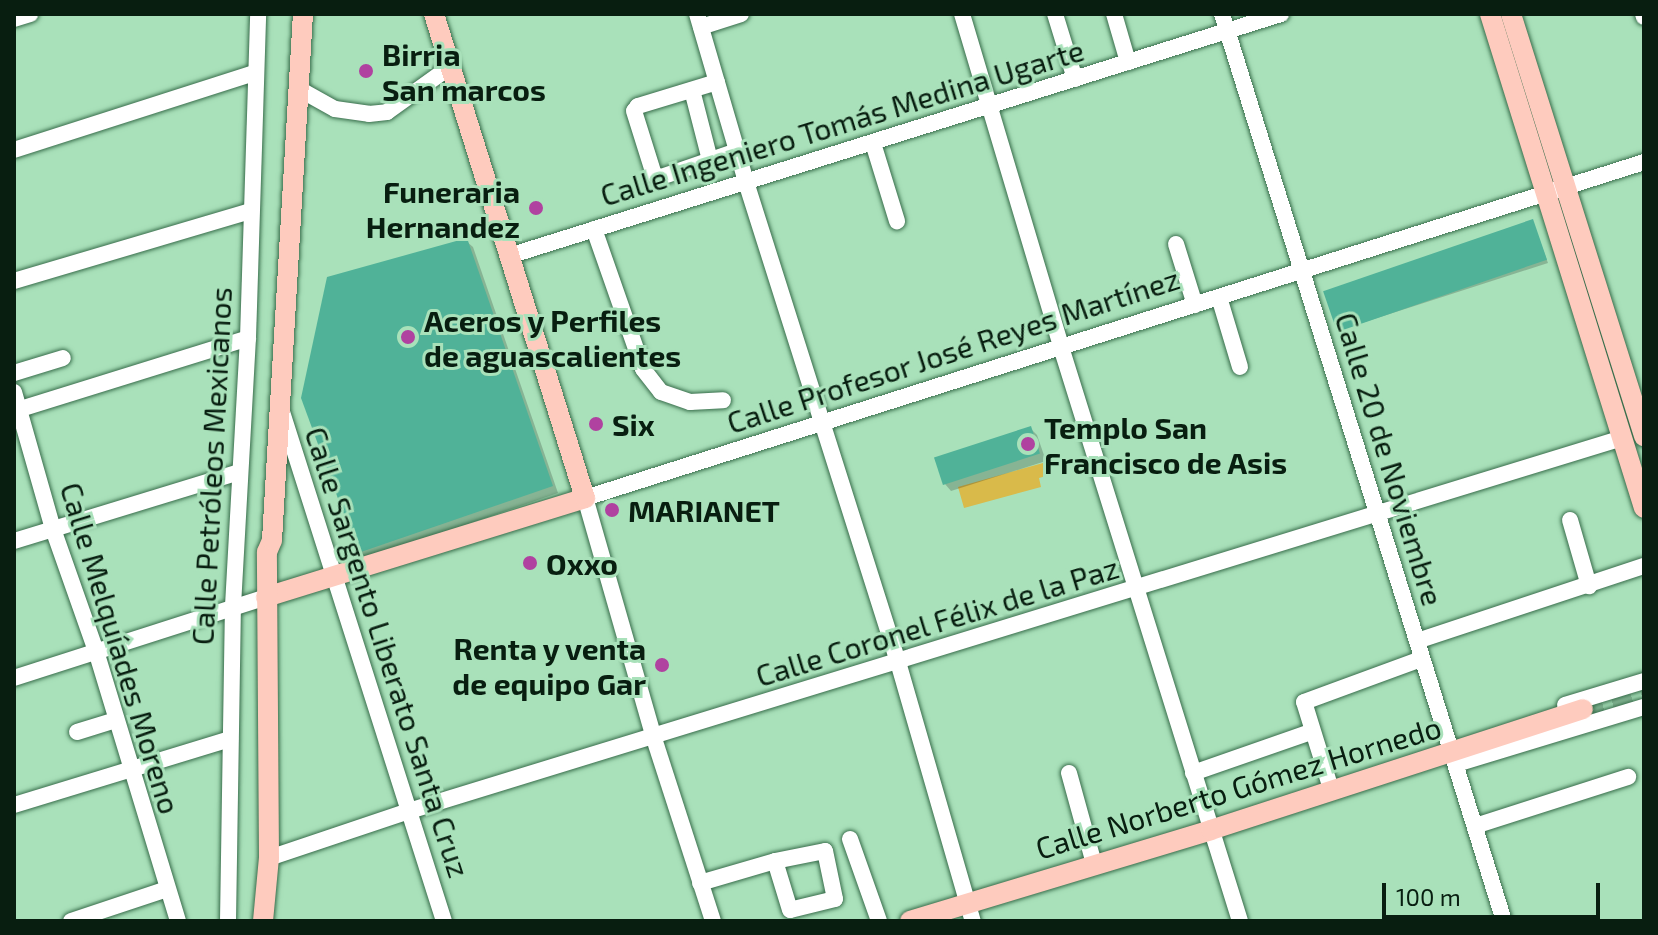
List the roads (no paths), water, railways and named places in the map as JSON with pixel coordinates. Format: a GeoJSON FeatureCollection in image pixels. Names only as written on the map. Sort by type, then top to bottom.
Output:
{"type":"FeatureCollection","features":[{"type":"Feature","properties":{"kind":"main road"},"geometry":{"type":"LineString","coordinates":[[263,921],[269,858],[268,671],[277,645],[273,596],[280,551],[272,540],[278,399],[294,212],[303,14]]}},
{"type":"Feature","properties":{"kind":"main road"},"geometry":{"type":"LineString","coordinates":[[434,14],[512,255],[557,417],[585,498]]}},
{"type":"Feature","properties":{"kind":"main road"},"geometry":{"type":"LineString","coordinates":[[1490,14],[1644,508]]}},
{"type":"Feature","properties":{"kind":"main road"},"geometry":{"type":"LineString","coordinates":[[1511,14],[1643,432]]}},
{"type":"Feature","properties":{"kind":"main road","name":"Calle Profesor José Reyes Martínez"},"geometry":{"type":"LineString","coordinates":[[273,596],[585,498]]}},
{"type":"Feature","properties":{"kind":"main road","name":"Calle Norberto Gómez Hornedo"},"geometry":{"type":"LineString","coordinates":[[910,921],[970,911],[1094,864],[1211,830],[1583,709]]}},
{"type":"Feature","properties":{"kind":"street"},"geometry":{"type":"LineString","coordinates":[[14,19],[30,14]]}},
{"type":"Feature","properties":{"kind":"street","name":"Calle Petróleos Mexicanos"},"geometry":{"type":"LineString","coordinates":[[228,921],[233,606],[248,338],[258,14]]}},
{"type":"Feature","properties":{"kind":"street"},"geometry":{"type":"LineString","coordinates":[[741,14],[699,20],[746,182],[898,662],[970,911]]}},
{"type":"Feature","properties":{"kind":"street"},"geometry":{"type":"LineString","coordinates":[[962,14],[1061,347],[1139,588],[1240,921]]}},
{"type":"Feature","properties":{"kind":"street"},"geometry":{"type":"LineString","coordinates":[[1055,14],[1075,79]]}},
{"type":"Feature","properties":{"kind":"street"},"geometry":{"type":"LineString","coordinates":[[1114,14],[1128,62]]}},
{"type":"Feature","properties":{"kind":"street","name":"Calle 20 de Noviembre"},"geometry":{"type":"LineString","coordinates":[[1222,14],[1504,921]]}},
{"type":"Feature","properties":{"kind":"street","name":"Calle Ingeniero Tomás Medina Ugarte"},"geometry":{"type":"LineString","coordinates":[[512,255],[1281,14]]}},
{"type":"Feature","properties":{"kind":"street"},"geometry":{"type":"LineString","coordinates":[[299,89],[335,109],[369,114],[387,112],[451,66]]}},
{"type":"Feature","properties":{"kind":"street"},"geometry":{"type":"LineString","coordinates":[[14,150],[254,73]]}},
{"type":"Feature","properties":{"kind":"street"},"geometry":{"type":"LineString","coordinates":[[717,82],[638,106],[634,111],[654,175],[661,177],[737,151]]}},
{"type":"Feature","properties":{"kind":"street"},"geometry":{"type":"LineString","coordinates":[[692,90],[710,160]]}},
{"type":"Feature","properties":{"kind":"street"},"geometry":{"type":"LineString","coordinates":[[873,143],[897,221]]}},
{"type":"Feature","properties":{"kind":"street","name":"Calle Profesor José Reyes Martínez"},"geometry":{"type":"LineString","coordinates":[[585,498],[1644,162]]}},
{"type":"Feature","properties":{"kind":"street"},"geometry":{"type":"LineString","coordinates":[[14,281],[251,211]]}},
{"type":"Feature","properties":{"kind":"street"},"geometry":{"type":"LineString","coordinates":[[594,229],[643,369],[661,392],[690,402],[723,400]]}},
{"type":"Feature","properties":{"kind":"street"},"geometry":{"type":"LineString","coordinates":[[1176,244],[1195,305]]}},
{"type":"Feature","properties":{"kind":"street"},"geometry":{"type":"LineString","coordinates":[[1219,297],[1240,367]]}},
{"type":"Feature","properties":{"kind":"street"},"geometry":{"type":"LineString","coordinates":[[16,410],[248,338]]}},
{"type":"Feature","properties":{"kind":"street"},"geometry":{"type":"LineString","coordinates":[[14,373],[63,358]]}},
{"type":"Feature","properties":{"kind":"street","name":"Calle Melquíades Moreno"},"geometry":{"type":"LineString","coordinates":[[14,392],[16,410],[96,651],[178,921]]}},
{"type":"Feature","properties":{"kind":"street","name":"Calle Sargento Liberato Santa Cruz"},"geometry":{"type":"LineString","coordinates":[[278,399],[444,921]]}},
{"type":"Feature","properties":{"kind":"street","name":"Calle Coronel Félix de la Paz"},"geometry":{"type":"LineString","coordinates":[[269,858],[409,811],[1622,438]]}},
{"type":"Feature","properties":{"kind":"street"},"geometry":{"type":"LineString","coordinates":[[14,541],[239,472]]}},
{"type":"Feature","properties":{"kind":"street"},"geometry":{"type":"LineString","coordinates":[[585,498],[654,738],[713,921]]}},
{"type":"Feature","properties":{"kind":"street"},"geometry":{"type":"LineString","coordinates":[[1570,520],[1589,586]]}},
{"type":"Feature","properties":{"kind":"street"},"geometry":{"type":"LineString","coordinates":[[1417,641],[1644,566]]}},
{"type":"Feature","properties":{"kind":"street","name":"Calle Profesor José Reyes Martínez"},"geometry":{"type":"LineString","coordinates":[[14,678],[233,606],[273,596]]}},
{"type":"Feature","properties":{"kind":"street"},"geometry":{"type":"LineString","coordinates":[[1331,789],[1304,707],[1308,699],[1421,659]]}},
{"type":"Feature","properties":{"kind":"street","name":"Calle Norberto Gómez Hornedo"},"geometry":{"type":"LineString","coordinates":[[1452,753],[1644,681]]}},
{"type":"Feature","properties":{"kind":"street","name":"Calle Norberto Gómez Hornedo"},"geometry":{"type":"LineString","coordinates":[[1452,753],[1644,707]]}},
{"type":"Feature","properties":{"kind":"street"},"geometry":{"type":"LineString","coordinates":[[77,732],[116,720]]}},
{"type":"Feature","properties":{"kind":"street"},"geometry":{"type":"LineString","coordinates":[[1193,773],[1311,732]]}},
{"type":"Feature","properties":{"kind":"street"},"geometry":{"type":"LineString","coordinates":[[14,805],[230,739]]}},
{"type":"Feature","properties":{"kind":"street"},"geometry":{"type":"LineString","coordinates":[[1069,773],[1094,864]]}},
{"type":"Feature","properties":{"kind":"street"},"geometry":{"type":"LineString","coordinates":[[1475,826],[1628,777]]}},
{"type":"Feature","properties":{"kind":"street"},"geometry":{"type":"LineString","coordinates":[[850,839],[879,921]]}},
{"type":"Feature","properties":{"kind":"street"},"geometry":{"type":"LineString","coordinates":[[700,883],[775,861]]}},
{"type":"Feature","properties":{"kind":"street"},"geometry":{"type":"LineString","coordinates":[[71,921],[167,889]]}},
{"type":"Feature","properties":{"kind":"tunnel"},"geometry":{"type":"LineString","coordinates":[[1583,709],[1644,692]]}},
{"type":"Feature","properties":{"kind":"place","name":"Birria San marcos"},"geometry":{"type":"Point","coordinates":[366,71]}},
{"type":"Feature","properties":{"kind":"place","name":"Funeraria Hernandez"},"geometry":{"type":"Point","coordinates":[536,208]}},
{"type":"Feature","properties":{"kind":"place","name":"Aceros y Perfiles de aguascalientes"},"geometry":{"type":"Point","coordinates":[408,337]}},
{"type":"Feature","properties":{"kind":"place","name":"Six"},"geometry":{"type":"Point","coordinates":[596,424]}},
{"type":"Feature","properties":{"kind":"place","name":"Templo San Francisco de Asis"},"geometry":{"type":"Point","coordinates":[1028,444]}},
{"type":"Feature","properties":{"kind":"place","name":"MARIANET"},"geometry":{"type":"Point","coordinates":[612,510]}},
{"type":"Feature","properties":{"kind":"place","name":"Oxxo"},"geometry":{"type":"Point","coordinates":[530,563]}},
{"type":"Feature","properties":{"kind":"place","name":"Renta y venta de equipo Gar"},"geometry":{"type":"Point","coordinates":[662,665]}}]}
